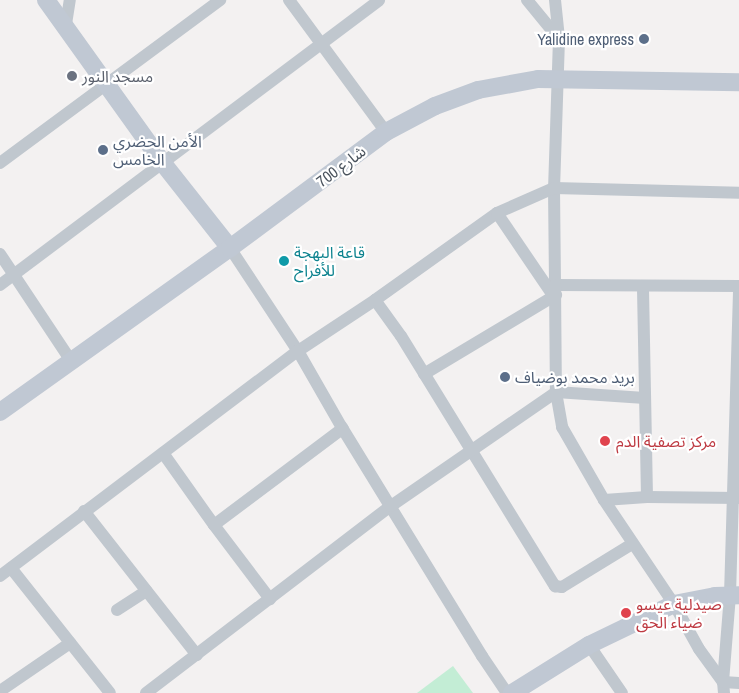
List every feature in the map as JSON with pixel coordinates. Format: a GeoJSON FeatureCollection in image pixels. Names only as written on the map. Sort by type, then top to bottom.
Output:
{"type":"FeatureCollection","features":[{"type":"Feature","properties":{"kind":"main road"},"geometry":{"type":"LineString","coordinates":[[46,0],[66,24],[105,84],[162,162],[230,248]]}},
{"type":"Feature","properties":{"kind":"main road","name":"شارع 700"},"geometry":{"type":"LineString","coordinates":[[0,412],[230,248],[386,132],[435,106],[478,90],[516,82],[558,77],[739,82]]}},
{"type":"Feature","properties":{"kind":"main road"},"geometry":{"type":"LineString","coordinates":[[512,693],[589,645],[674,604],[734,595]]}},
{"type":"Feature","properties":{"kind":"street"},"geometry":{"type":"LineString","coordinates":[[66,24],[70,0]]}},
{"type":"Feature","properties":{"kind":"street"},"geometry":{"type":"LineString","coordinates":[[0,163],[220,0]]}},
{"type":"Feature","properties":{"kind":"street"},"geometry":{"type":"LineString","coordinates":[[289,0],[386,132]]}},
{"type":"Feature","properties":{"kind":"street"},"geometry":{"type":"LineString","coordinates":[[0,285],[379,0]]}},
{"type":"Feature","properties":{"kind":"street"},"geometry":{"type":"LineString","coordinates":[[526,0],[559,39]]}},
{"type":"Feature","properties":{"kind":"street"},"geometry":{"type":"LineString","coordinates":[[555,0],[559,39],[554,188],[556,392],[562,427],[604,500],[674,604],[723,688]]}},
{"type":"Feature","properties":{"kind":"street"},"geometry":{"type":"LineString","coordinates":[[0,576],[298,351],[375,300],[497,213],[554,188],[739,192]]}},
{"type":"Feature","properties":{"kind":"street"},"geometry":{"type":"LineString","coordinates":[[497,213],[555,292]]}},
{"type":"Feature","properties":{"kind":"street"},"geometry":{"type":"LineString","coordinates":[[230,248],[298,351],[482,656],[507,693]]}},
{"type":"Feature","properties":{"kind":"street"},"geometry":{"type":"LineString","coordinates":[[0,254],[71,360]]}},
{"type":"Feature","properties":{"kind":"street"},"geometry":{"type":"LineString","coordinates":[[642,286],[647,497]]}},
{"type":"Feature","properties":{"kind":"street"},"geometry":{"type":"LineString","coordinates":[[424,374],[555,292],[642,286],[739,286],[734,595],[723,688]]}},
{"type":"Feature","properties":{"kind":"street"},"geometry":{"type":"LineString","coordinates":[[375,300],[401,336],[558,588],[632,544]]}},
{"type":"Feature","properties":{"kind":"street"},"geometry":{"type":"LineString","coordinates":[[146,693],[391,506],[556,392],[645,398]]}},
{"type":"Feature","properties":{"kind":"street"},"geometry":{"type":"LineString","coordinates":[[214,525],[343,428]]}},
{"type":"Feature","properties":{"kind":"street"},"geometry":{"type":"LineString","coordinates":[[163,453],[270,599]]}},
{"type":"Feature","properties":{"kind":"street"},"geometry":{"type":"LineString","coordinates":[[604,500],[647,497],[736,498]]}},
{"type":"Feature","properties":{"kind":"street"},"geometry":{"type":"LineString","coordinates":[[84,511],[197,655]]}},
{"type":"Feature","properties":{"kind":"street"},"geometry":{"type":"LineString","coordinates":[[11,568],[110,693]]}},
{"type":"Feature","properties":{"kind":"street"},"geometry":{"type":"LineString","coordinates":[[117,610],[146,591]]}},
{"type":"Feature","properties":{"kind":"street"},"geometry":{"type":"LineString","coordinates":[[0,691],[70,643]]}},
{"type":"Feature","properties":{"kind":"street"},"geometry":{"type":"LineString","coordinates":[[589,645],[622,693]]}},
{"type":"Feature","properties":{"kind":"street"},"geometry":{"type":"LineString","coordinates":[[723,688],[739,682]]}},
{"type":"Feature","properties":{"kind":"green space"},"geometry":{"type":"Polygon","coordinates":[[[453,666],[473,693],[417,693],[453,666]]]}},
{"type":"Feature","properties":{"kind":"place","name":"Yalidine express"},"geometry":{"type":"Point","coordinates":[644,39]}},
{"type":"Feature","properties":{"kind":"place","name":"مسجد النور"},"geometry":{"type":"Point","coordinates":[72,76]}},
{"type":"Feature","properties":{"kind":"place","name":"الأمن الحضري الخامس"},"geometry":{"type":"Point","coordinates":[103,150]}},
{"type":"Feature","properties":{"kind":"place","name":"قاعة البهجة للأفراح"},"geometry":{"type":"Point","coordinates":[284,261]}},
{"type":"Feature","properties":{"kind":"place","name":"بريد محمد بوضياف"},"geometry":{"type":"Point","coordinates":[505,377]}},
{"type":"Feature","properties":{"kind":"place","name":"مركز تصفية الدم"},"geometry":{"type":"Point","coordinates":[605,441]}},
{"type":"Feature","properties":{"kind":"place","name":"صيدلية عيسو ضياء الحق"},"geometry":{"type":"Point","coordinates":[626,613]}}]}
